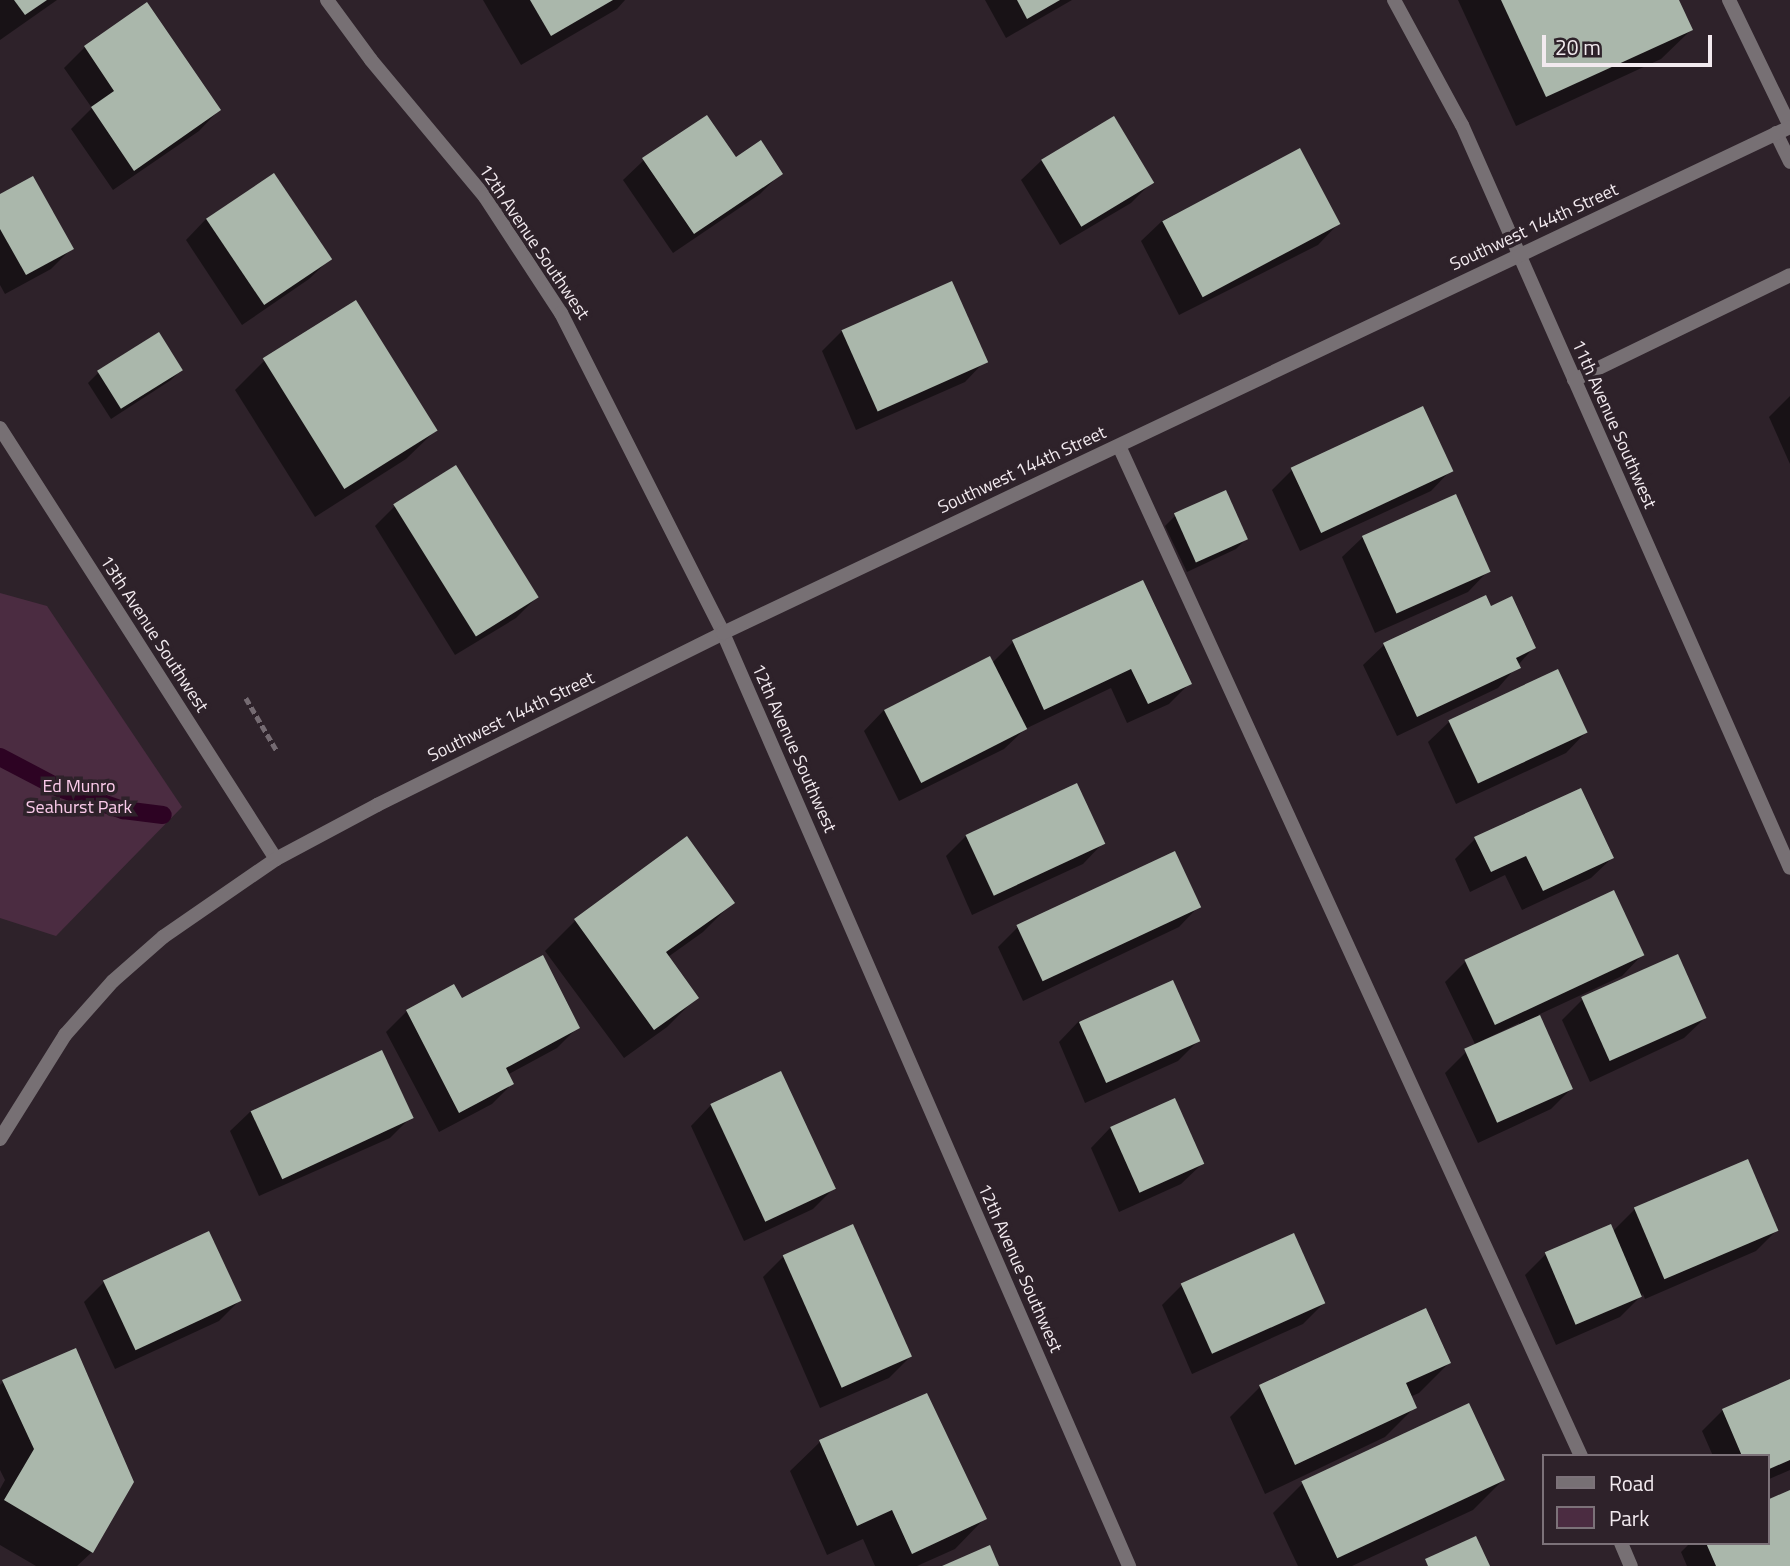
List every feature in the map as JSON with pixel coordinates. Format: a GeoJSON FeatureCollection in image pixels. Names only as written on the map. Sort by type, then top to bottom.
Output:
{"type":"FeatureCollection","features":[{"type":"Feature","properties":{"kind":"street","name":"12th Avenue Southwest"},"geometry":{"type":"LineString","coordinates":[[327,0],[371,60],[485,197],[561,313],[723,633],[1129,1566]]}},
{"type":"Feature","properties":{"kind":"street","name":"11th Avenue Southwest"},"geometry":{"type":"LineString","coordinates":[[1394,0],[1462,125],[1790,868]]}},
{"type":"Feature","properties":{"kind":"street"},"geometry":{"type":"LineString","coordinates":[[1729,0],[1790,126]]}},
{"type":"Feature","properties":{"kind":"street","name":"Southwest 144th Street"},"geometry":{"type":"LineString","coordinates":[[0,1139],[65,1035],[113,981],[163,937],[275,859],[377,805],[723,633],[1790,126]]}},
{"type":"Feature","properties":{"kind":"street"},"geometry":{"type":"LineString","coordinates":[[1776,133],[1790,162]]}},
{"type":"Feature","properties":{"kind":"street"},"geometry":{"type":"LineString","coordinates":[[1574,380],[1790,275]]}},
{"type":"Feature","properties":{"kind":"street","name":"13th Avenue Southwest"},"geometry":{"type":"LineString","coordinates":[[0,428],[275,859]]}},
{"type":"Feature","properties":{"kind":"street"},"geometry":{"type":"LineString","coordinates":[[1118,446],[1580,1454]]}},
{"type":"Feature","properties":{"kind":"street"},"geometry":{"type":"LineString","coordinates":[[1622,1545],[1632,1566]]}},
{"type":"Feature","properties":{"kind":"path"},"geometry":{"type":"LineString","coordinates":[[246,698],[276,751]]}},
{"type":"Feature","properties":{"kind":"green space","name":"Ed Munro Seahurst Park"},"geometry":{"type":"Polygon","coordinates":[[[0,593],[47,606],[182,807],[56,936],[0,918],[0,593]]]}},
{"type":"Feature","properties":{"kind":"building"},"geometry":{"type":"Polygon","coordinates":[[[14,0],[47,0],[25,15],[14,0]]]}},
{"type":"Feature","properties":{"kind":"building"},"geometry":{"type":"Polygon","coordinates":[[[530,0],[613,0],[551,36],[530,0]]]}},
{"type":"Feature","properties":{"kind":"building"},"geometry":{"type":"Polygon","coordinates":[[[1017,0],[1060,0],[1027,19],[1017,0]]]}},
{"type":"Feature","properties":{"kind":"building"},"geometry":{"type":"Polygon","coordinates":[[[1501,0],[1679,0],[1693,30],[1546,97],[1501,0]]]}},
{"type":"Feature","properties":{"kind":"building"},"geometry":{"type":"Polygon","coordinates":[[[147,2],[221,110],[134,171],[91,107],[114,91],[84,46],[147,2]]]}},
{"type":"Feature","properties":{"kind":"building"},"geometry":{"type":"Polygon","coordinates":[[[707,115],[736,157],[761,140],[783,174],[694,234],[642,158],[707,115]]]}},
{"type":"Feature","properties":{"kind":"building"},"geometry":{"type":"Polygon","coordinates":[[[1114,116],[1154,183],[1081,227],[1041,160],[1114,116]]]}},
{"type":"Feature","properties":{"kind":"building"},"geometry":{"type":"Polygon","coordinates":[[[1300,148],[1340,224],[1203,297],[1162,221],[1300,148]]]}},
{"type":"Feature","properties":{"kind":"building"},"geometry":{"type":"Polygon","coordinates":[[[274,173],[332,259],[264,305],[206,219],[274,173]]]}},
{"type":"Feature","properties":{"kind":"building"},"geometry":{"type":"Polygon","coordinates":[[[33,176],[74,249],[26,275],[0,229],[0,194],[33,176]]]}},
{"type":"Feature","properties":{"kind":"building"},"geometry":{"type":"Polygon","coordinates":[[[952,281],[988,362],[878,412],[841,330],[952,281]]]}},
{"type":"Feature","properties":{"kind":"building"},"geometry":{"type":"Polygon","coordinates":[[[356,300],[438,431],[344,489],[263,358],[356,300]]]}},
{"type":"Feature","properties":{"kind":"building"},"geometry":{"type":"Polygon","coordinates":[[[159,332],[183,370],[121,409],[97,371],[159,332]]]}},
{"type":"Feature","properties":{"kind":"building"},"geometry":{"type":"Polygon","coordinates":[[[1423,406],[1453,471],[1321,533],[1291,468],[1423,406]]]}},
{"type":"Feature","properties":{"kind":"building"},"geometry":{"type":"Polygon","coordinates":[[[456,465],[539,597],[476,637],[393,504],[456,465]]]}},
{"type":"Feature","properties":{"kind":"building"},"geometry":{"type":"Polygon","coordinates":[[[1226,490],[1248,539],[1196,563],[1174,513],[1226,490]]]}},
{"type":"Feature","properties":{"kind":"building"},"geometry":{"type":"Polygon","coordinates":[[[1456,494],[1491,572],[1396,614],[1362,536],[1456,494]]]}},
{"type":"Feature","properties":{"kind":"building"},"geometry":{"type":"Polygon","coordinates":[[[1143,580],[1192,684],[1148,704],[1131,669],[1044,710],[1012,640],[1143,580]]]}},
{"type":"Feature","properties":{"kind":"building"},"geometry":{"type":"Polygon","coordinates":[[[1486,595],[1491,606],[1512,596],[1536,648],[1516,658],[1521,668],[1417,717],[1383,643],[1486,595]]]}},
{"type":"Feature","properties":{"kind":"building"},"geometry":{"type":"Polygon","coordinates":[[[990,656],[1027,729],[921,783],[884,710],[990,656]]]}},
{"type":"Feature","properties":{"kind":"building"},"geometry":{"type":"Polygon","coordinates":[[[1558,669],[1588,732],[1478,784],[1448,720],[1558,669]]]}},
{"type":"Feature","properties":{"kind":"building"},"geometry":{"type":"Polygon","coordinates":[[[1077,783],[1105,844],[994,896],[966,835],[1077,783]]]}},
{"type":"Feature","properties":{"kind":"building"},"geometry":{"type":"Polygon","coordinates":[[[1581,788],[1614,858],[1543,891],[1526,856],[1491,872],[1474,837],[1581,788]]]}},
{"type":"Feature","properties":{"kind":"building"},"geometry":{"type":"Polygon","coordinates":[[[687,836],[735,903],[666,952],[699,998],[654,1030],[574,919],[687,836]]]}},
{"type":"Feature","properties":{"kind":"building"},"geometry":{"type":"Polygon","coordinates":[[[1175,851],[1201,907],[1043,981],[1016,925],[1175,851]]]}},
{"type":"Feature","properties":{"kind":"building"},"geometry":{"type":"Polygon","coordinates":[[[1614,890],[1644,955],[1495,1025],[1464,960],[1614,890]]]}},
{"type":"Feature","properties":{"kind":"building"},"geometry":{"type":"Polygon","coordinates":[[[1678,954],[1706,1018],[1610,1061],[1581,997],[1678,954]]]}},
{"type":"Feature","properties":{"kind":"building"},"geometry":{"type":"Polygon","coordinates":[[[543,955],[580,1028],[506,1068],[514,1084],[459,1113],[406,1010],[454,984],[462,998],[543,955]]]}},
{"type":"Feature","properties":{"kind":"building"},"geometry":{"type":"Polygon","coordinates":[[[1173,980],[1200,1041],[1106,1083],[1079,1022],[1173,980]]]}},
{"type":"Feature","properties":{"kind":"building"},"geometry":{"type":"Polygon","coordinates":[[[1540,1015],[1573,1089],[1497,1123],[1464,1049],[1540,1015]]]}},
{"type":"Feature","properties":{"kind":"building"},"geometry":{"type":"Polygon","coordinates":[[[382,1050],[414,1118],[282,1179],[251,1111],[382,1050]]]}},
{"type":"Feature","properties":{"kind":"building"},"geometry":{"type":"Polygon","coordinates":[[[781,1071],[836,1189],[765,1222],[710,1104],[781,1071]]]}},
{"type":"Feature","properties":{"kind":"building"},"geometry":{"type":"Polygon","coordinates":[[[1175,1098],[1204,1164],[1139,1193],[1110,1127],[1175,1098]]]}},
{"type":"Feature","properties":{"kind":"building"},"geometry":{"type":"Polygon","coordinates":[[[1748,1159],[1778,1231],[1664,1279],[1634,1207],[1748,1159]]]}},
{"type":"Feature","properties":{"kind":"building"},"geometry":{"type":"Polygon","coordinates":[[[853,1224],[912,1356],[842,1388],[783,1255],[853,1224]]]}},
{"type":"Feature","properties":{"kind":"building"},"geometry":{"type":"Polygon","coordinates":[[[1611,1224],[1642,1297],[1576,1325],[1545,1252],[1611,1224]]]}},
{"type":"Feature","properties":{"kind":"building"},"geometry":{"type":"Polygon","coordinates":[[[209,1231],[242,1301],[136,1350],[103,1280],[209,1231]]]}},
{"type":"Feature","properties":{"kind":"building"},"geometry":{"type":"Polygon","coordinates":[[[1294,1233],[1325,1303],[1212,1354],[1181,1283],[1294,1233]]]}},
{"type":"Feature","properties":{"kind":"building"},"geometry":{"type":"Polygon","coordinates":[[[1426,1308],[1451,1363],[1406,1383],[1417,1408],[1295,1465],[1259,1385],[1426,1308]]]}},
{"type":"Feature","properties":{"kind":"building"},"geometry":{"type":"Polygon","coordinates":[[[76,1348],[134,1482],[93,1553],[4,1500],[34,1449],[2,1380],[76,1348]]]}},
{"type":"Feature","properties":{"kind":"building"},"geometry":{"type":"Polygon","coordinates":[[[1790,1379],[1790,1460],[1769,1469],[1769,1454],[1741,1454],[1722,1409],[1790,1379]]]}},
{"type":"Feature","properties":{"kind":"building"},"geometry":{"type":"Polygon","coordinates":[[[927,1393],[987,1519],[912,1554],[892,1510],[857,1526],[819,1440],[927,1393]]]}},
{"type":"Feature","properties":{"kind":"building"},"geometry":{"type":"Polygon","coordinates":[[[1469,1403],[1505,1480],[1337,1558],[1301,1481],[1469,1403]]]}},
{"type":"Feature","properties":{"kind":"building"},"geometry":{"type":"Polygon","coordinates":[[[1790,1490],[1790,1566],[1716,1566],[1707,1545],[1769,1545],[1769,1499],[1790,1490]]]}},
{"type":"Feature","properties":{"kind":"building"},"geometry":{"type":"Polygon","coordinates":[[[1476,1536],[1490,1566],[1428,1566],[1425,1559],[1476,1536]]]}},
{"type":"Feature","properties":{"kind":"building"},"geometry":{"type":"Polygon","coordinates":[[[990,1545],[999,1566],[942,1566],[990,1545]]]}},
{"type":"Feature","properties":{"kind":"waterway"},"geometry":{"type":"LineString","coordinates":[[0,757],[59,788],[123,810],[163,815]]}}]}
